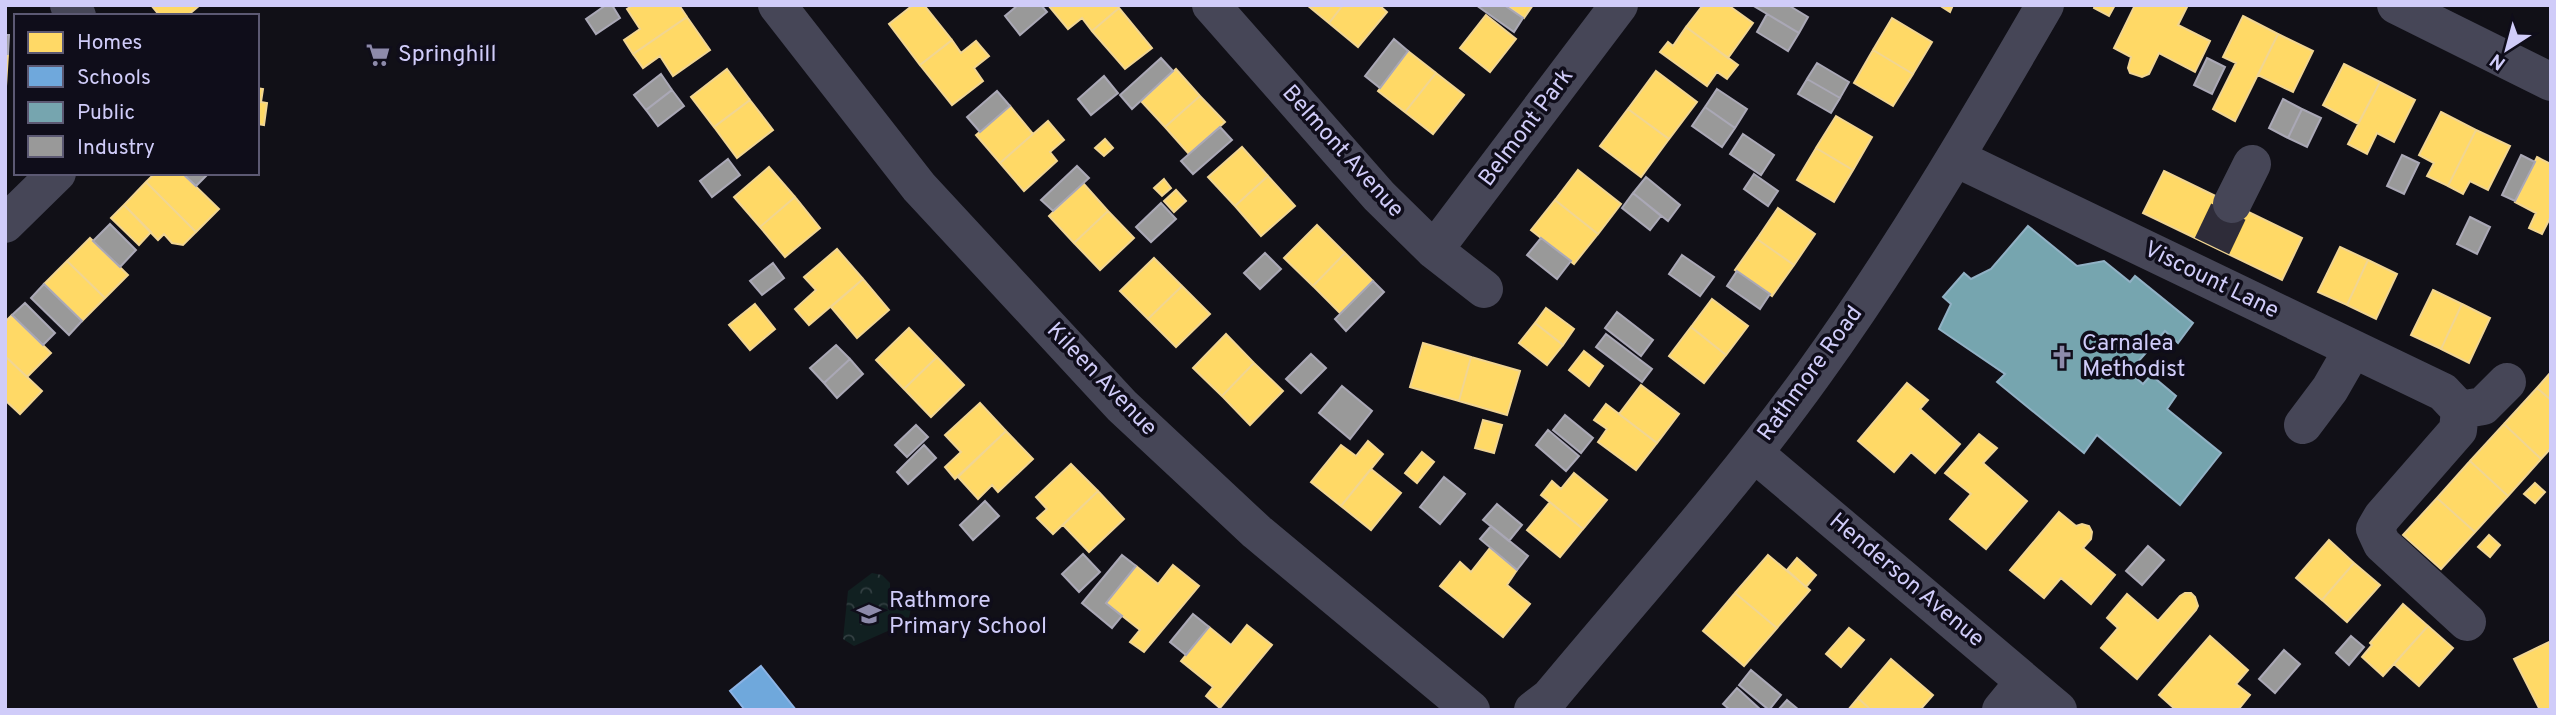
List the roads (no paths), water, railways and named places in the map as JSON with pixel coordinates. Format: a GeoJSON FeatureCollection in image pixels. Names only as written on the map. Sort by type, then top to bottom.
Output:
{"type":"FeatureCollection","features":[{"type":"Feature","properties":{"kind":"street","name":"Kileen Avenue"},"geometry":{"type":"LineString","coordinates":[[777,5],[919,187],[1122,406],[1256,532],[1471,710]]}},
{"type":"Feature","properties":{"kind":"street","name":"Belmont Avenue"},"geometry":{"type":"LineString","coordinates":[[1211,5],[1379,196],[1434,250],[1484,289]]}},
{"type":"Feature","properties":{"kind":"street","name":"Belmont Park"},"geometry":{"type":"LineString","coordinates":[[1434,250],[1619,5]]}},
{"type":"Feature","properties":{"kind":"street","name":"Rathmore Road"},"geometry":{"type":"LineString","coordinates":[[1533,710],[1550,697],[1754,453],[1815,372],[1923,213],[2045,5]]}},
{"type":"Feature","properties":{"kind":"street"},"geometry":{"type":"LineString","coordinates":[[2396,5],[2452,18],[2551,82]]}},
{"type":"Feature","properties":{"kind":"street","name":"Viscount Lane"},"geometry":{"type":"LineString","coordinates":[[1956,158],[2089,206],[2204,260],[2353,349],[2444,392],[2460,410]]}},
{"type":"Feature","properties":{"kind":"street"},"geometry":{"type":"LineString","coordinates":[[2232,204],[2252,164]]}},
{"type":"Feature","properties":{"kind":"street"},"geometry":{"type":"LineString","coordinates":[[5,224],[55,175]]}},
{"type":"Feature","properties":{"kind":"street"},"geometry":{"type":"LineString","coordinates":[[2303,425],[2330,389],[2353,349]]}},
{"type":"Feature","properties":{"kind":"street"},"geometry":{"type":"LineString","coordinates":[[2467,622],[2382,544],[2375,529],[2382,517],[2458,430],[2460,410],[2483,406],[2507,382]]}},
{"type":"Feature","properties":{"kind":"street","name":"Henderson Avenue"},"geometry":{"type":"LineString","coordinates":[[1754,453],[2013,696],[2058,710]]}},
{"type":"Feature","properties":{"kind":"tunnel"},"geometry":{"type":"LineString","coordinates":[[2212,246],[2232,204]]}},
{"type":"Feature","properties":{"kind":"place","name":"Springhill"},"geometry":{"type":"Point","coordinates":[378,55]}},
{"type":"Feature","properties":{"kind":"place","name":"Carnalea Methodist"},"geometry":{"type":"Point","coordinates":[2062,357]}},
{"type":"Feature","properties":{"kind":"place","name":"Rathmore Primary School"},"geometry":{"type":"Point","coordinates":[869,614]}}]}
